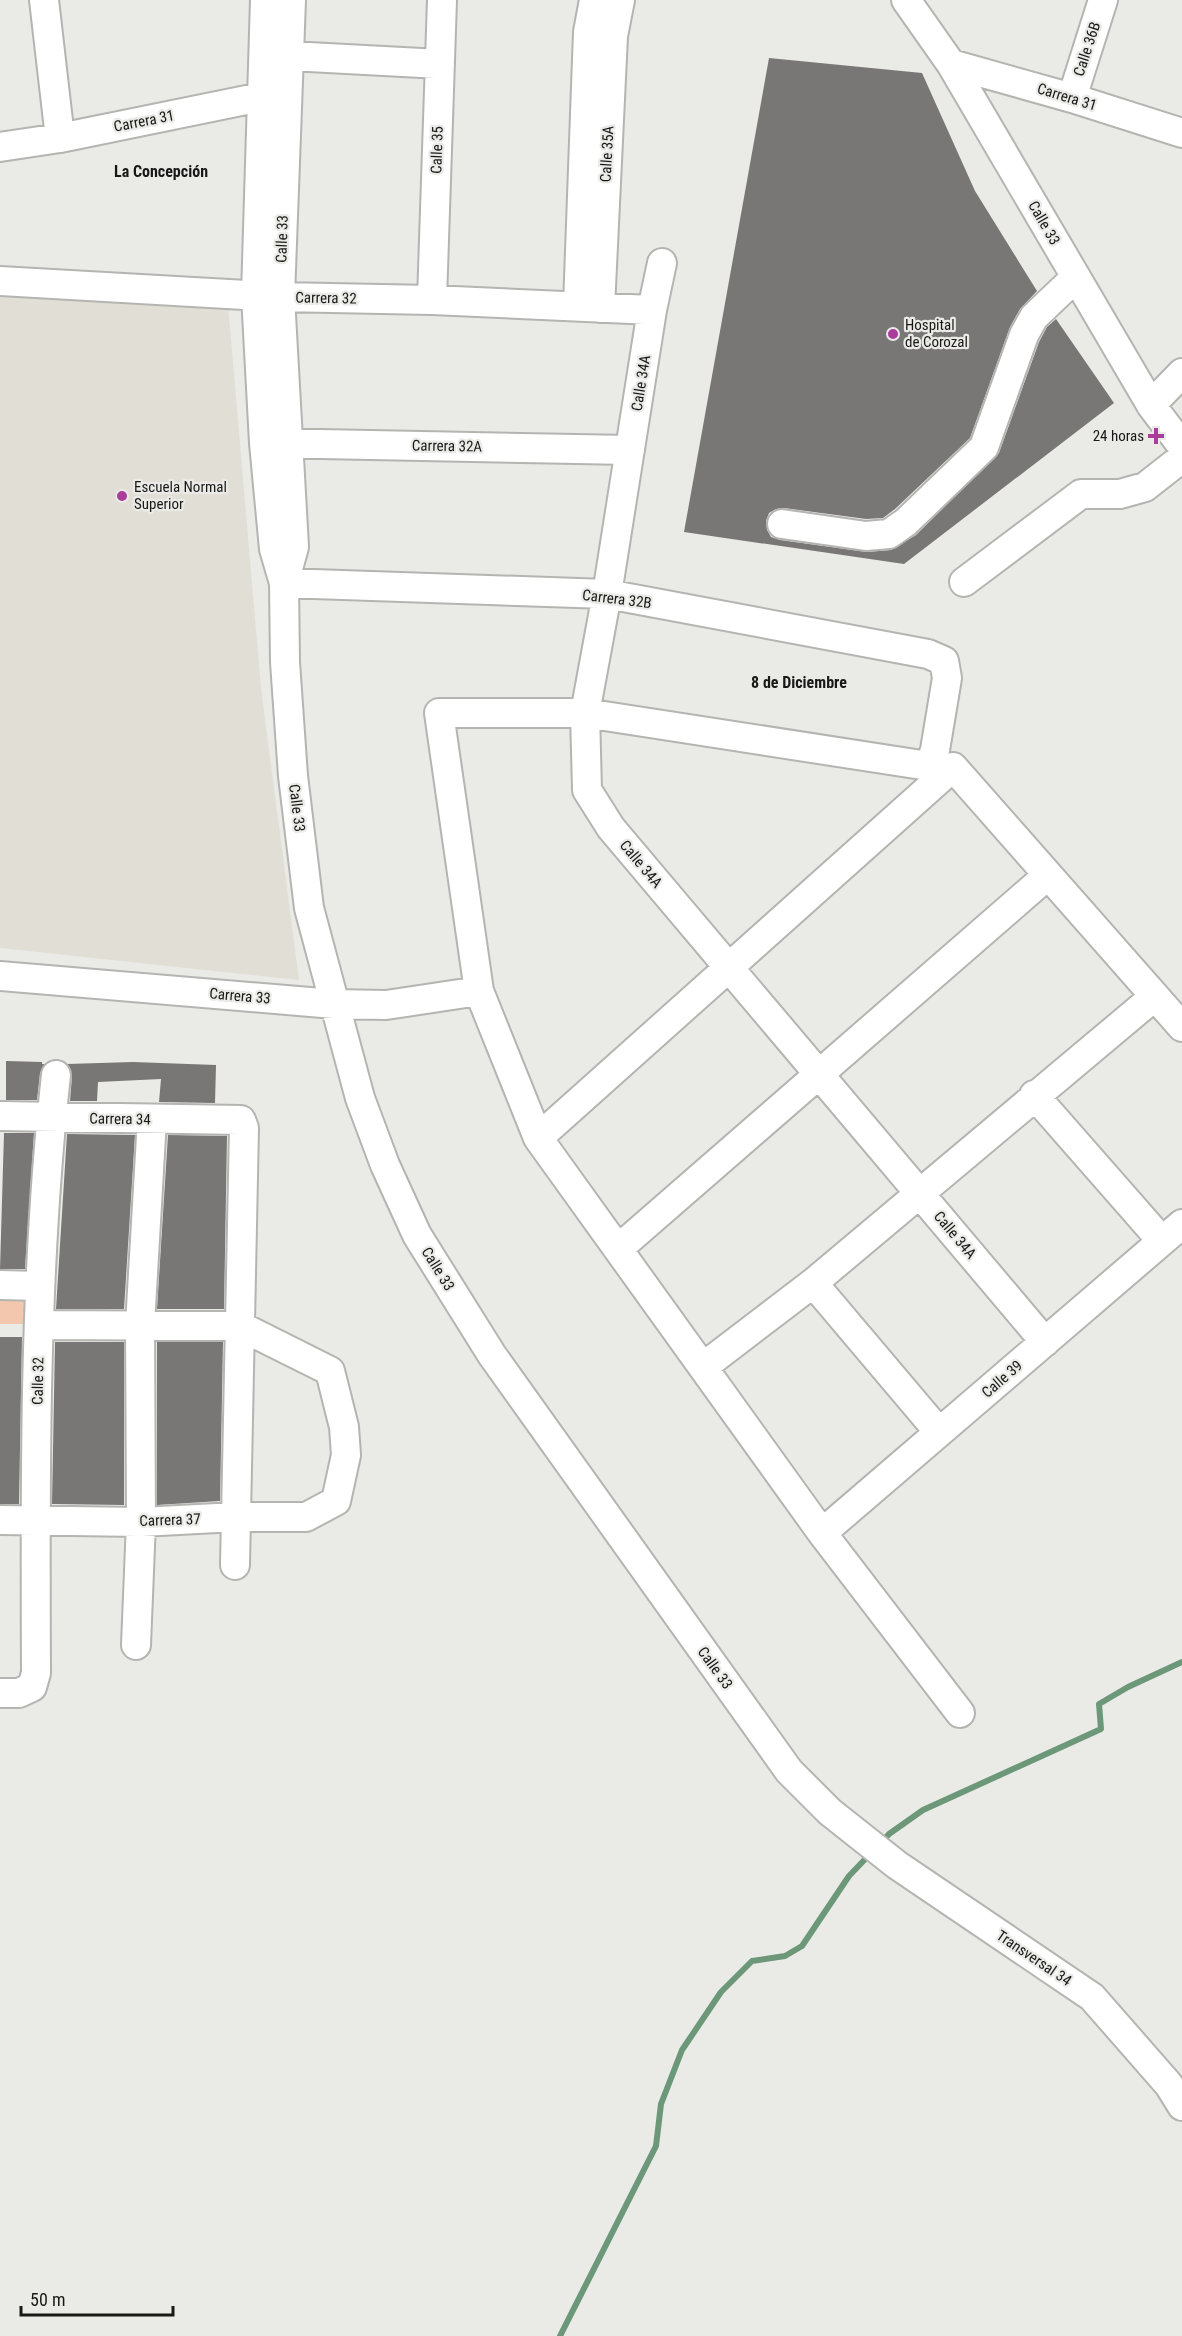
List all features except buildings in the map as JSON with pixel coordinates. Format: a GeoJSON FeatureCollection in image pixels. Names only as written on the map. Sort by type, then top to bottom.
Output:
{"type":"FeatureCollection","features":[{"type":"Feature","properties":{"kind":"street"},"geometry":{"type":"LineString","coordinates":[[44,0],[60,138]]}},
{"type":"Feature","properties":{"kind":"street","name":"Calle 33"},"geometry":{"type":"LineString","coordinates":[[265,0],[276,56],[268,296],[277,443],[294,547],[284,583],[285,662],[293,776],[309,908],[360,1098],[385,1165],[417,1236],[486,1345],[789,1771],[830,1812],[861,1837]]}},
{"type":"Feature","properties":{"kind":"street","name":"Calle 33"},"geometry":{"type":"LineString","coordinates":[[276,56],[291,0]]}},
{"type":"Feature","properties":{"kind":"street","name":"Calle 35"},"geometry":{"type":"LineString","coordinates":[[432,300],[442,0]]}},
{"type":"Feature","properties":{"kind":"street","name":"Calle 35A"},"geometry":{"type":"LineString","coordinates":[[589,307],[588,32],[594,0]]}},
{"type":"Feature","properties":{"kind":"street","name":"Calle 35A"},"geometry":{"type":"LineString","coordinates":[[589,307],[613,36],[620,0]]}},
{"type":"Feature","properties":{"kind":"street","name":"Calle 33"},"geometry":{"type":"LineString","coordinates":[[906,0],[951,64],[1151,405],[1182,446]]}},
{"type":"Feature","properties":{"kind":"street","name":"Calle 36B"},"geometry":{"type":"LineString","coordinates":[[1072,98],[1103,0]]}},
{"type":"Feature","properties":{"kind":"street"},"geometry":{"type":"LineString","coordinates":[[276,56],[440,64]]}},
{"type":"Feature","properties":{"kind":"street","name":"Carrera 31"},"geometry":{"type":"LineString","coordinates":[[951,64],[1072,98],[1182,133]]}},
{"type":"Feature","properties":{"kind":"street","name":"Carrera 31"},"geometry":{"type":"LineString","coordinates":[[0,147],[60,138],[275,96]]}},
{"type":"Feature","properties":{"kind":"street","name":"Calle 34A"},"geometry":{"type":"LineString","coordinates":[[662,263],[652,310],[608,594],[585,713],[586,790],[611,828],[1045,1342]]}},
{"type":"Feature","properties":{"kind":"street"},"geometry":{"type":"LineString","coordinates":[[783,524],[866,536],[889,534],[906,522],[984,447],[1024,335],[1034,317],[1076,277]]}},
{"type":"Feature","properties":{"kind":"street","name":"Carrera 32"},"geometry":{"type":"LineString","coordinates":[[0,281],[268,296],[432,300],[652,310]]}},
{"type":"Feature","properties":{"kind":"street"},"geometry":{"type":"LineString","coordinates":[[1151,405],[1182,373]]}},
{"type":"Feature","properties":{"kind":"street","name":"Carrera 32A"},"geometry":{"type":"LineString","coordinates":[[277,443],[630,450]]}},
{"type":"Feature","properties":{"kind":"street"},"geometry":{"type":"LineString","coordinates":[[964,582],[1081,494],[1120,494],[1145,487],[1182,458]]}},
{"type":"Feature","properties":{"kind":"street","name":"Carrera 32B"},"geometry":{"type":"LineString","coordinates":[[284,583],[608,594],[928,654],[944,661],[947,678],[935,750],[931,762],[922,765],[585,713]]}},
{"type":"Feature","properties":{"kind":"street"},"geometry":{"type":"LineString","coordinates":[[585,713],[439,713],[479,991],[538,1138],[822,1533],[960,1713]]}},
{"type":"Feature","properties":{"kind":"street"},"geometry":{"type":"LineString","coordinates":[[538,1138],[953,767],[1182,1027]]}},
{"type":"Feature","properties":{"kind":"street"},"geometry":{"type":"LineString","coordinates":[[618,1249],[1048,875]]}},
{"type":"Feature","properties":{"kind":"street","name":"Carrera 33"},"geometry":{"type":"LineString","coordinates":[[0,976],[334,1004],[386,1005],[479,991]]}},
{"type":"Feature","properties":{"kind":"street"},"geometry":{"type":"LineString","coordinates":[[703,1367],[813,1282],[1155,996]]}},
{"type":"Feature","properties":{"kind":"street","name":"Calle 32"},"geometry":{"type":"LineString","coordinates":[[0,1693],[20,1693],[32,1687],[36,1673],[35,1520],[40,1286],[56,1075]]}},
{"type":"Feature","properties":{"kind":"street"},"geometry":{"type":"LineString","coordinates":[[1034,1095],[1172,1233]]}},
{"type":"Feature","properties":{"kind":"street","name":"Carrera 34"},"geometry":{"type":"LineString","coordinates":[[0,1116],[229,1118],[241,1120],[244,1128],[240,1326]]}},
{"type":"Feature","properties":{"kind":"street"},"geometry":{"type":"LineString","coordinates":[[136,1645],[141,1521],[140,1325],[152,1119]]}},
{"type":"Feature","properties":{"kind":"street","name":"Calle 39"},"geometry":{"type":"LineString","coordinates":[[822,1533],[1172,1233]]}},
{"type":"Feature","properties":{"kind":"street"},"geometry":{"type":"LineString","coordinates":[[813,1282],[939,1432]]}},
{"type":"Feature","properties":{"kind":"street"},"geometry":{"type":"LineString","coordinates":[[0,1285],[40,1286]]}},
{"type":"Feature","properties":{"kind":"street"},"geometry":{"type":"LineString","coordinates":[[39,1325],[240,1326],[235,1565]]}},
{"type":"Feature","properties":{"kind":"street","name":"Carrera 37"},"geometry":{"type":"LineString","coordinates":[[0,1520],[141,1521],[306,1517],[336,1501],[346,1455],[344,1427],[330,1371],[240,1326]]}},
{"type":"Feature","properties":{"kind":"street","name":"Transversal 34"},"geometry":{"type":"LineString","coordinates":[[861,1837],[897,1865],[1092,1997],[1169,2085],[1182,2106]]}},
{"type":"Feature","properties":{"kind":"shaded area","name":"Escuela Normal Superior"},"geometry":{"type":"Polygon","coordinates":[[[0,288],[228,304],[261,688],[299,980],[0,948],[0,288]]]}},
{"type":"Feature","properties":{"kind":"shaded area"},"geometry":{"type":"Polygon","coordinates":[[[0,1293],[28,1293],[26,1324],[0,1324],[0,1293]]]}},
{"type":"Feature","properties":{"kind":"waterway"},"geometry":{"type":"LineString","coordinates":[[880,1844],[889,1834],[923,1810],[1101,1729],[1099,1704],[1128,1687],[1182,1662]]}},
{"type":"Feature","properties":{"kind":"waterway"},"geometry":{"type":"LineString","coordinates":[[560,2336],[656,2146],[661,2104],[682,2050],[721,1992],[752,1961],[785,1956],[802,1946],[849,1876],[871,1853]]}},
{"type":"Feature","properties":{"kind":"place","name":"Hospital de Corozal"},"geometry":{"type":"Point","coordinates":[893,334]}},
{"type":"Feature","properties":{"kind":"place","name":"24 horas"},"geometry":{"type":"Point","coordinates":[1156,436]}},
{"type":"Feature","properties":{"kind":"place","name":"Escuela Normal Superior"},"geometry":{"type":"Point","coordinates":[122,496]}},
{"type":"Feature","properties":{"kind":"district","name":"La Concepción"},"geometry":{"type":"Point","coordinates":[161,171]}},
{"type":"Feature","properties":{"kind":"district","name":"8 de Diciembre"},"geometry":{"type":"Point","coordinates":[799,682]}}]}
